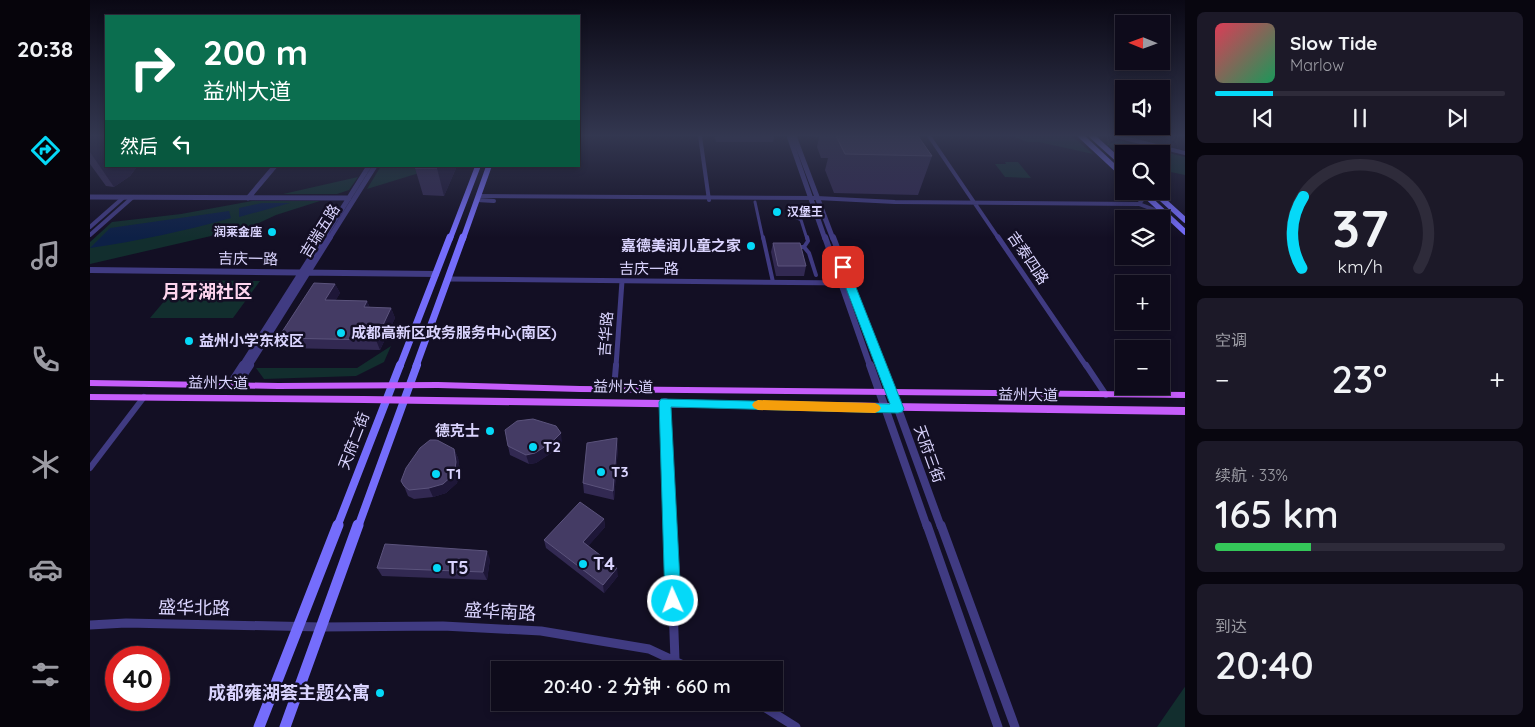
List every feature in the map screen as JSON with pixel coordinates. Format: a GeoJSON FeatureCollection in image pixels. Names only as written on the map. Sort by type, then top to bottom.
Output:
{"type":"FeatureCollection","features":[{"type":"Feature","properties":{"kind":"main road","name":"天府二街"},"geometry":{"type":"LineString","coordinates":[[259,727],[476,170]]}},
{"type":"Feature","properties":{"kind":"main road"},"geometry":{"type":"LineString","coordinates":[[285,727],[488,170]]}},
{"type":"Feature","properties":{"kind":"main road"},"geometry":{"type":"LineString","coordinates":[[1150,200],[1161,210]]}},
{"type":"Feature","properties":{"kind":"main road"},"geometry":{"type":"LineString","coordinates":[[1163,200],[1185,220]]}},
{"type":"Feature","properties":{"kind":"main road"},"geometry":{"type":"LineString","coordinates":[[1170,218],[1185,232]]}},
{"type":"Feature","properties":{"kind":"main road","name":"益州大道"},"geometry":{"type":"LineString","coordinates":[[90,384],[1185,395]]}},
{"type":"Feature","properties":{"kind":"main road","name":"益州大道"},"geometry":{"type":"LineString","coordinates":[[90,397],[665,402],[898,409],[1185,411]]}},
{"type":"Feature","properties":{"kind":"street"},"geometry":{"type":"LineString","coordinates":[[248,198],[272,170]]}},
{"type":"Feature","properties":{"kind":"street","name":"吉瑞五路"},"geometry":{"type":"LineString","coordinates":[[304,274],[367,170]]}},
{"type":"Feature","properties":{"kind":"street","name":"吉瑞五路"},"geometry":{"type":"LineString","coordinates":[[233,385],[372,170]]}},
{"type":"Feature","properties":{"kind":"street"},"geometry":{"type":"LineString","coordinates":[[705,170],[709,200]]}},
{"type":"Feature","properties":{"kind":"street","name":"天府三街"},"geometry":{"type":"LineString","coordinates":[[803,170],[846,283],[892,392],[1015,727]]}},
{"type":"Feature","properties":{"kind":"street","name":"天府三街"},"geometry":{"type":"LineString","coordinates":[[805,170],[815,200]]}},
{"type":"Feature","properties":{"kind":"street","name":"吉泰四路"},"geometry":{"type":"LineString","coordinates":[[952,170],[1106,394]]}},
{"type":"Feature","properties":{"kind":"street"},"geometry":{"type":"LineString","coordinates":[[90,196],[349,198]]}},
{"type":"Feature","properties":{"kind":"street"},"geometry":{"type":"LineString","coordinates":[[90,227],[124,197]]}},
{"type":"Feature","properties":{"kind":"street"},"geometry":{"type":"LineString","coordinates":[[90,235],[133,197]]}},
{"type":"Feature","properties":{"kind":"street"},"geometry":{"type":"LineString","coordinates":[[477,198],[1139,204],[1155,210]]}},
{"type":"Feature","properties":{"kind":"street"},"geometry":{"type":"LineString","coordinates":[[709,200],[755,202],[815,200]]}},
{"type":"Feature","properties":{"kind":"street"},"geometry":{"type":"LineString","coordinates":[[1139,204],[1143,200]]}},
{"type":"Feature","properties":{"kind":"street"},"geometry":{"type":"LineString","coordinates":[[755,202],[773,282]]}},
{"type":"Feature","properties":{"kind":"street"},"geometry":{"type":"LineString","coordinates":[[794,209],[797,218],[801,220],[808,241],[804,247]]}},
{"type":"Feature","properties":{"kind":"street"},"geometry":{"type":"LineString","coordinates":[[765,247],[775,247]]}},
{"type":"Feature","properties":{"kind":"street"},"geometry":{"type":"LineString","coordinates":[[794,247],[804,247]]}},
{"type":"Feature","properties":{"kind":"street"},"geometry":{"type":"LineString","coordinates":[[804,247],[809,253],[816,275]]}},
{"type":"Feature","properties":{"kind":"street","name":"吉庆一路"},"geometry":{"type":"LineString","coordinates":[[90,270],[435,276]]}},
{"type":"Feature","properties":{"kind":"street","name":"吉庆一路"},"geometry":{"type":"LineString","coordinates":[[90,274],[304,274]]}},
{"type":"Feature","properties":{"kind":"street","name":"吉庆一路"},"geometry":{"type":"LineString","coordinates":[[448,279],[846,283]]}},
{"type":"Feature","properties":{"kind":"street","name":"吉华路"},"geometry":{"type":"LineString","coordinates":[[614,389],[622,281]]}},
{"type":"Feature","properties":{"kind":"street","name":"天府三街"},"geometry":{"type":"LineString","coordinates":[[846,283],[884,408],[998,727]]}},
{"type":"Feature","properties":{"kind":"street"},"geometry":{"type":"LineString","coordinates":[[91,466],[144,397]]}},
{"type":"Feature","properties":{"kind":"street"},"geometry":{"type":"LineString","coordinates":[[665,402],[675,660]]}},
{"type":"Feature","properties":{"kind":"street","name":"盛华北路"},"geometry":{"type":"LineString","coordinates":[[90,624],[298,626]]}},
{"type":"Feature","properties":{"kind":"street","name":"盛华南路"},"geometry":{"type":"LineString","coordinates":[[298,626],[443,626],[541,631],[649,649],[675,660]]}},
{"type":"Feature","properties":{"kind":"street"},"geometry":{"type":"LineString","coordinates":[[770,711],[796,727]]}},
{"type":"Feature","properties":{"kind":"green space"},"geometry":{"type":"Polygon","coordinates":[[[379,170],[429,170],[367,189],[379,170]]]}},
{"type":"Feature","properties":{"kind":"green space"},"geometry":{"type":"Polygon","coordinates":[[[1000,170],[1024,170],[1031,178],[1005,177],[1000,170]]]}},
{"type":"Feature","properties":{"kind":"green space"},"geometry":{"type":"Polygon","coordinates":[[[1170,170],[1185,170],[1185,175],[1170,172],[1170,170]]]}},
{"type":"Feature","properties":{"kind":"green space"},"geometry":{"type":"Polygon","coordinates":[[[358,177],[349,190],[337,194],[283,194],[358,177]]]}},
{"type":"Feature","properties":{"kind":"green space"},"geometry":{"type":"Polygon","coordinates":[[[252,201],[320,201],[276,215],[250,227],[90,264],[90,242],[112,222],[181,214],[252,201]]]}},
{"type":"Feature","properties":{"kind":"green space"},"geometry":{"type":"Polygon","coordinates":[[[182,280],[260,281],[233,318],[150,318],[182,280]]]}},
{"type":"Feature","properties":{"kind":"green space"},"geometry":{"type":"Polygon","coordinates":[[[391,346],[384,362],[356,376],[264,379],[256,368],[357,368],[391,346]]]}},
{"type":"Feature","properties":{"kind":"green space"},"geometry":{"type":"Polygon","coordinates":[[[1184,688],[1185,727],[1157,727],[1184,688]]]}},
{"type":"Feature","properties":{"kind":"water"},"geometry":{"type":"Polygon","coordinates":[[[262,203],[290,203],[239,217],[239,208],[262,203]]]}},
{"type":"Feature","properties":{"kind":"water"},"geometry":{"type":"Polygon","coordinates":[[[229,211],[231,218],[214,223],[90,248],[110,228],[229,211]]]}},
{"type":"Feature","properties":{"kind":"building"},"geometry":{"type":"Polygon","coordinates":[[[773,243],[800,243],[806,266],[778,266],[773,243]]]}},
{"type":"Feature","properties":{"kind":"building","name":"成都高新区政务服务中心(南区)"},"geometry":{"type":"Polygon","coordinates":[[[314,283],[335,284],[325,300],[367,301],[364,307],[391,308],[376,340],[278,338],[314,283]]]}},
{"type":"Feature","properties":{"kind":"building","name":"T2"},"geometry":{"type":"Polygon","coordinates":[[[533,419],[556,426],[561,433],[552,442],[535,453],[526,455],[508,446],[505,430],[517,421],[533,419]]]}},
{"type":"Feature","properties":{"kind":"building","name":"T3"},"geometry":{"type":"Polygon","coordinates":[[[617,438],[613,491],[583,483],[587,443],[617,438]]]}},
{"type":"Feature","properties":{"kind":"building","name":"T1"},"geometry":{"type":"Polygon","coordinates":[[[430,440],[437,440],[454,449],[456,462],[454,474],[443,484],[429,488],[409,490],[401,481],[406,468],[420,448],[430,440]]]}},
{"type":"Feature","properties":{"kind":"building","name":"T4"},"geometry":{"type":"Polygon","coordinates":[[[580,502],[604,519],[583,542],[617,568],[603,585],[544,540],[580,502]]]}},
{"type":"Feature","properties":{"kind":"building","name":"T5"},"geometry":{"type":"Polygon","coordinates":[[[385,544],[487,551],[483,572],[377,568],[385,544]]]}},
{"type":"Feature","properties":{"kind":"slow traffic"},"geometry":{"type":"LineString","coordinates":[[758,405],[875,408]]}},
{"type":"Feature","properties":{"kind":"place","name":"汉堡王"},"geometry":{"type":"Point","coordinates":[777,212]}},
{"type":"Feature","properties":{"kind":"place","name":"润莱金座"},"geometry":{"type":"Point","coordinates":[272,232]}},
{"type":"Feature","properties":{"kind":"place","name":"嘉德美润儿童之家"},"geometry":{"type":"Point","coordinates":[751,246]}},
{"type":"Feature","properties":{"kind":"place","name":"成都高新区政务服务中心(南区)"},"geometry":{"type":"Point","coordinates":[341,333]}},
{"type":"Feature","properties":{"kind":"place","name":"益州小学东校区"},"geometry":{"type":"Point","coordinates":[189,341]}},
{"type":"Feature","properties":{"kind":"place","name":"德克士"},"geometry":{"type":"Point","coordinates":[490,431]}},
{"type":"Feature","properties":{"kind":"place","name":"T2"},"geometry":{"type":"Point","coordinates":[533,447]}},
{"type":"Feature","properties":{"kind":"place","name":"T3"},"geometry":{"type":"Point","coordinates":[601,472]}},
{"type":"Feature","properties":{"kind":"place","name":"T1"},"geometry":{"type":"Point","coordinates":[436,474]}},
{"type":"Feature","properties":{"kind":"place","name":"T4"},"geometry":{"type":"Point","coordinates":[583,564]}},
{"type":"Feature","properties":{"kind":"place","name":"T5"},"geometry":{"type":"Point","coordinates":[437,568]}},
{"type":"Feature","properties":{"kind":"place","name":"成都雍湖荟主题公寓"},"geometry":{"type":"Point","coordinates":[380,693]}},
{"type":"Feature","properties":{"kind":"district","name":"月牙湖社区"},"geometry":{"type":"Point","coordinates":[207,292]}},
{"type":"Feature","properties":{"kind":"route"},"geometry":{"type":"LineString","coordinates":[[673,601],[665,402],[898,409],[843,267]]}}]}
